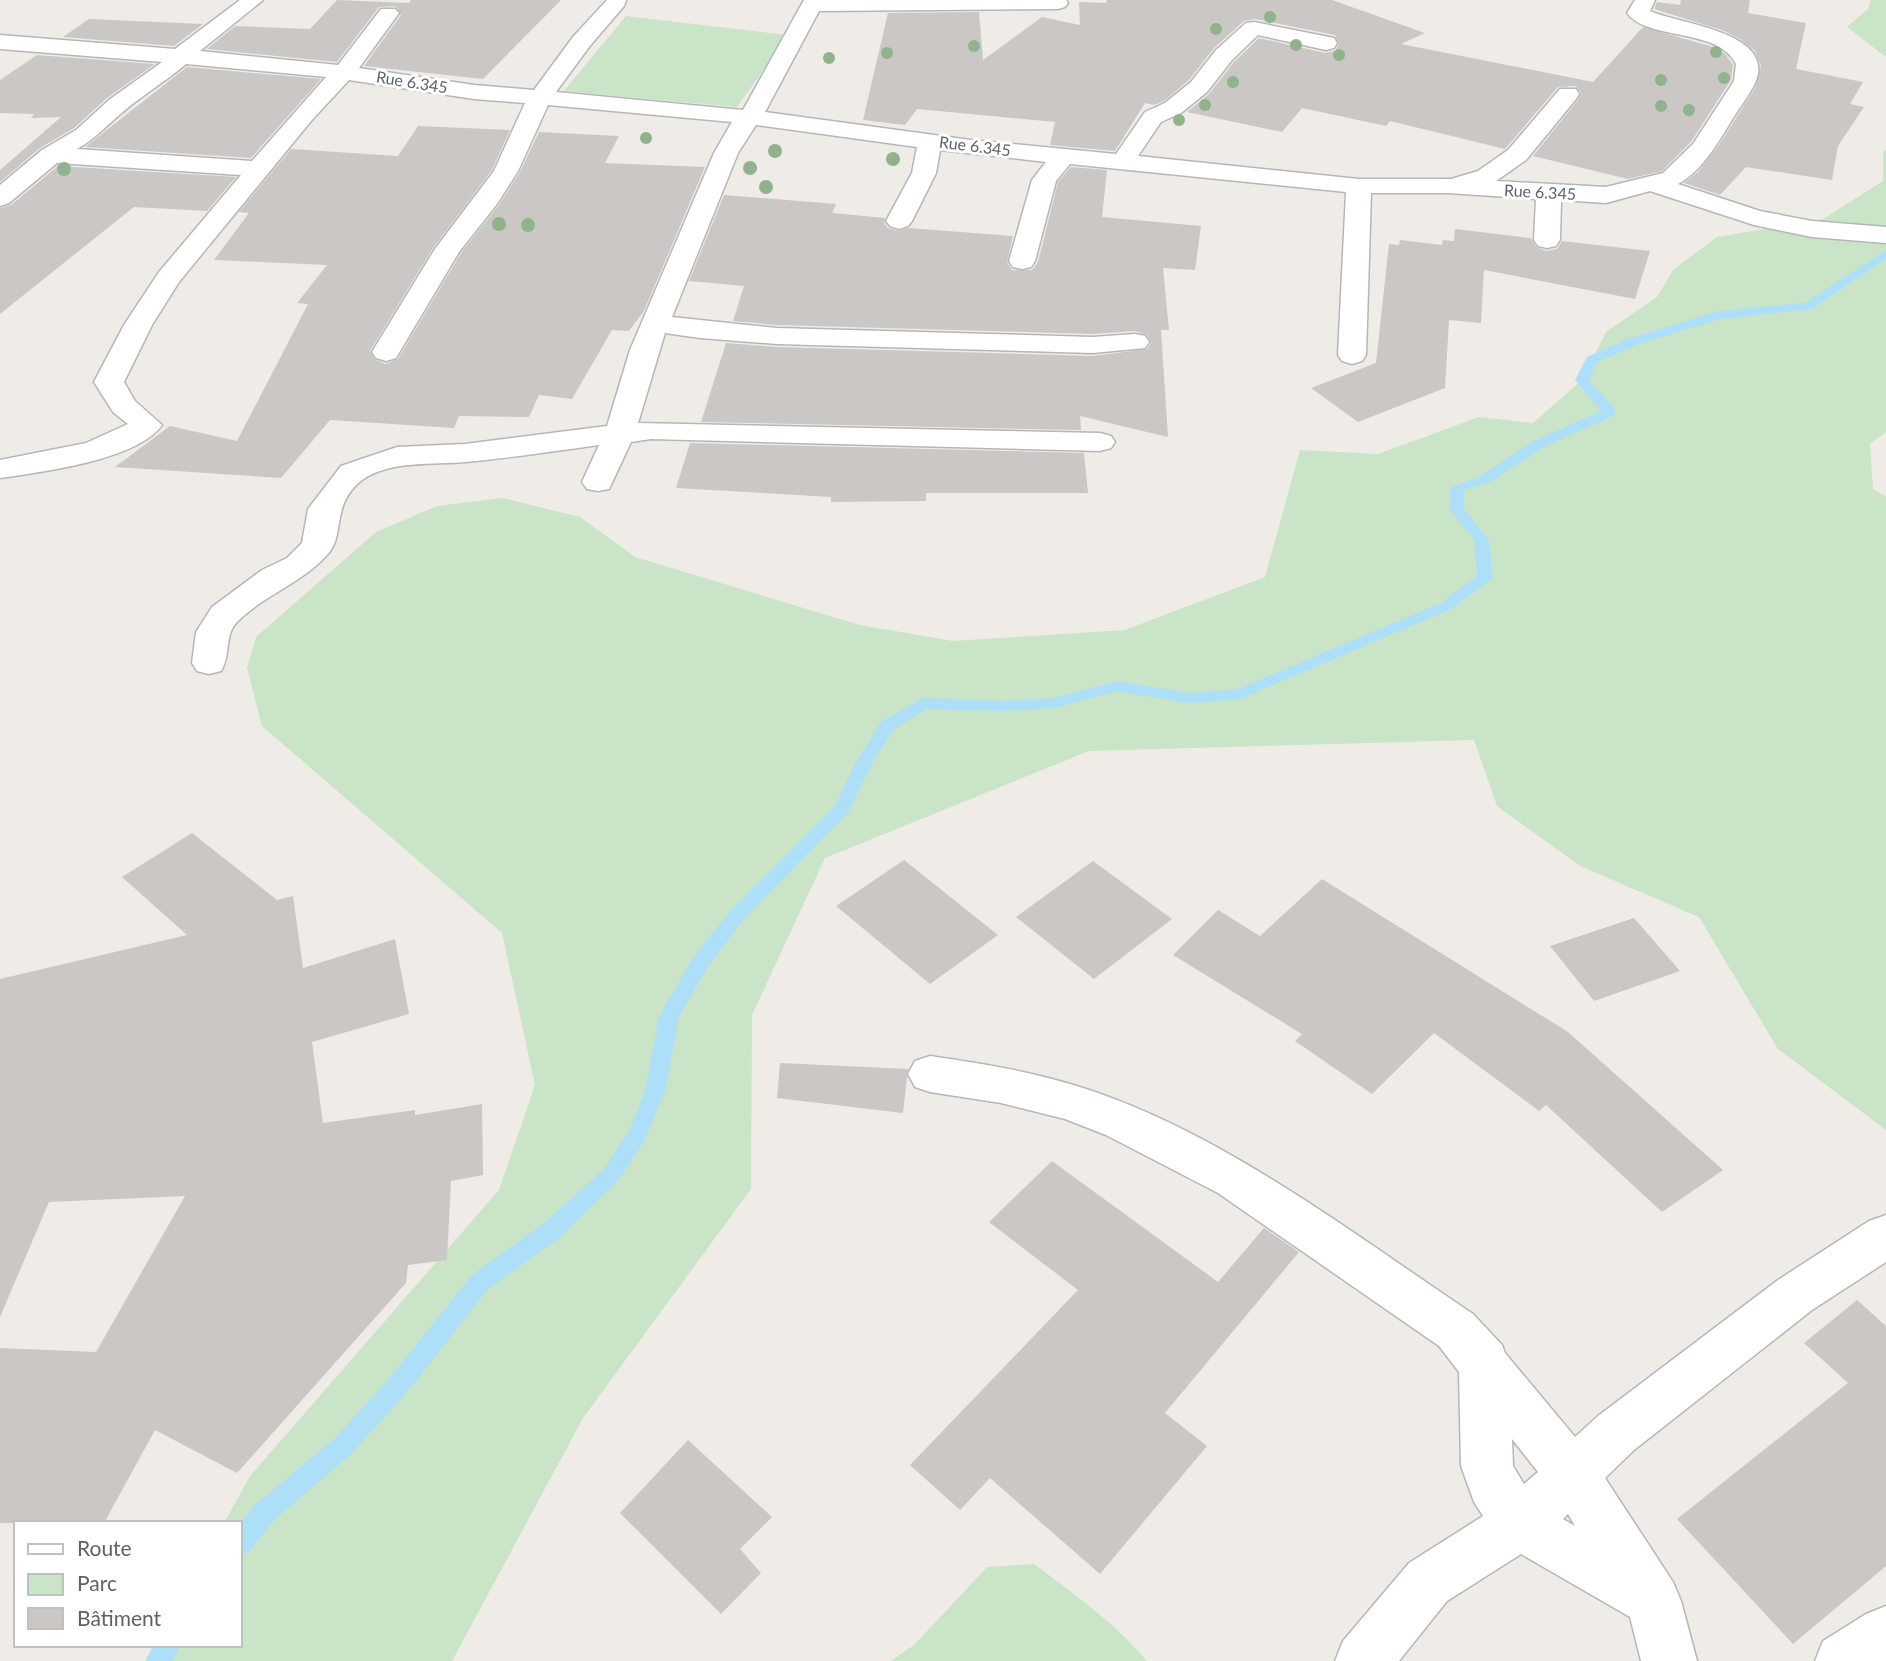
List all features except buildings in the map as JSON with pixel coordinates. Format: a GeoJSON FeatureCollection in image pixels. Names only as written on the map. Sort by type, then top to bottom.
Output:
{"type":"FeatureCollection","features":[{"type":"Feature","properties":{"kind":"street"},"geometry":{"type":"LineString","coordinates":[[0,198],[51,155],[84,135],[117,105],[153,81],[177,58],[253,0]]}},
{"type":"Feature","properties":{"kind":"street","name":"Rue 6.345"},"geometry":{"type":"LineString","coordinates":[[0,42],[344,72],[539,99],[666,108],[930,141],[1359,187],[1448,186],[1606,195],[1672,177],[1702,149],[1745,81],[1747,64],[1742,54],[1727,41],[1650,19],[1638,13],[1645,0]]}},
{"type":"Feature","properties":{"kind":"street"},"geometry":{"type":"LineString","coordinates":[[386,352],[448,249],[488,199],[506,171],[539,99],[581,42],[617,2]]}},
{"type":"Feature","properties":{"kind":"street"},"geometry":{"type":"LineString","coordinates":[[651,430],[597,482],[620,432],[644,350],[658,323],[726,153],[741,127],[750,118],[813,2],[1058,3]]}},
{"type":"Feature","properties":{"kind":"street"},"geometry":{"type":"LineString","coordinates":[[982,3],[998,25]]}},
{"type":"Feature","properties":{"kind":"street"},"geometry":{"type":"LineString","coordinates":[[0,469],[48,462],[131,438],[147,425],[123,405],[109,382],[138,325],[168,278],[258,169],[344,72],[388,13]]}},
{"type":"Feature","properties":{"kind":"street"},"geometry":{"type":"LineString","coordinates":[[1123,161],[1153,117],[1173,108],[1199,87],[1224,55],[1254,28],[1326,43]]}},
{"type":"Feature","properties":{"kind":"street"},"geometry":{"type":"LineString","coordinates":[[1448,186],[1487,176],[1517,155],[1568,94]]}},
{"type":"Feature","properties":{"kind":"street"},"geometry":{"type":"LineString","coordinates":[[899,221],[924,173],[930,141]]}},
{"type":"Feature","properties":{"kind":"street"},"geometry":{"type":"LineString","coordinates":[[51,155],[258,169]]}},
{"type":"Feature","properties":{"kind":"street"},"geometry":{"type":"LineString","coordinates":[[1022,261],[1044,180],[1065,155]]}},
{"type":"Feature","properties":{"kind":"street"},"geometry":{"type":"LineString","coordinates":[[1653,184],[1777,222],[1812,229],[1886,235]]}},
{"type":"Feature","properties":{"kind":"street"},"geometry":{"type":"LineString","coordinates":[[1352,355],[1359,187]]}},
{"type":"Feature","properties":{"kind":"street"},"geometry":{"type":"LineString","coordinates":[[1547,240],[1549,192]]}},
{"type":"Feature","properties":{"kind":"street"},"geometry":{"type":"LineString","coordinates":[[658,323],[700,330],[789,337],[1056,344],[1135,342]]}},
{"type":"Feature","properties":{"kind":"street"},"geometry":{"type":"LineString","coordinates":[[209,663],[213,632],[225,615],[274,577],[299,565],[318,546],[324,509],[352,473],[397,456],[465,453],[651,430],[1100,442]]}},
{"type":"Feature","properties":{"kind":"street"},"geometry":{"type":"LineString","coordinates":[[930,1074],[1001,1086],[1070,1102],[1122,1122],[1234,1179],[1456,1330],[1573,1475],[1654,1601],[1668,1661]]}},
{"type":"Feature","properties":{"kind":"street"},"geometry":{"type":"LineString","coordinates":[[1363,1661],[1428,1582],[1520,1524],[1616,1433],[1795,1295],[1886,1236]]}},
{"type":"Feature","properties":{"kind":"street"},"geometry":{"type":"LineString","coordinates":[[1483,1361],[1487,1466],[1492,1484],[1520,1524],[1654,1601]]}},
{"type":"Feature","properties":{"kind":"street"},"geometry":{"type":"LineString","coordinates":[[1843,1661],[1886,1634]]}},
{"type":"Feature","properties":{"kind":"green space"},"geometry":{"type":"Polygon","coordinates":[[[1871,0],[1886,0],[1886,57],[1847,27],[1868,9],[1871,0]]]}},
{"type":"Feature","properties":{"kind":"green space"},"geometry":{"type":"Polygon","coordinates":[[[626,16],[788,35],[737,107],[564,91],[626,16]]]}},
{"type":"Feature","properties":{"kind":"green space"},"geometry":{"type":"Polygon","coordinates":[[[1886,149],[1886,432],[1870,444],[1873,489],[1886,497],[1886,1130],[1778,1049],[1699,917],[1580,866],[1497,806],[1474,740],[1089,751],[825,858],[752,1015],[751,1189],[583,1418],[452,1661],[145,1661],[153,1647],[242,1647],[242,1521],[225,1521],[250,1476],[499,1190],[535,1085],[502,933],[262,726],[247,668],[256,637],[376,532],[437,506],[503,498],[580,517],[635,557],[860,625],[953,641],[1125,630],[1265,577],[1300,450],[1378,454],[1479,417],[1533,423],[1582,380],[1606,332],[1657,297],[1673,270],[1717,237],[1823,219],[1883,181],[1883,152],[1886,149]]]}},
{"type":"Feature","properties":{"kind":"green space"},"geometry":{"type":"Polygon","coordinates":[[[1034,1564],[1108,1622],[1147,1661],[891,1661],[914,1645],[987,1567],[1034,1564]]]}},
{"type":"Feature","properties":{"kind":"waterway"},"geometry":{"type":"LineString","coordinates":[[242,1540],[264,1513],[342,1447],[401,1382],[480,1282],[551,1231],[611,1175],[636,1137],[655,1092],[669,1016],[700,963],[737,915],[842,809],[863,764],[887,726],[923,703],[1007,706],[1055,703],[1117,686],[1188,698],[1240,694],[1446,606],[1485,578],[1482,540],[1457,510],[1457,488],[1485,479],[1541,443],[1610,412],[1582,380],[1592,360],[1632,342],[1719,315],[1808,306],[1886,254]]}},
{"type":"Feature","properties":{"kind":"waterway"},"geometry":{"type":"LineString","coordinates":[[159,1661],[166,1647]]}}]}
